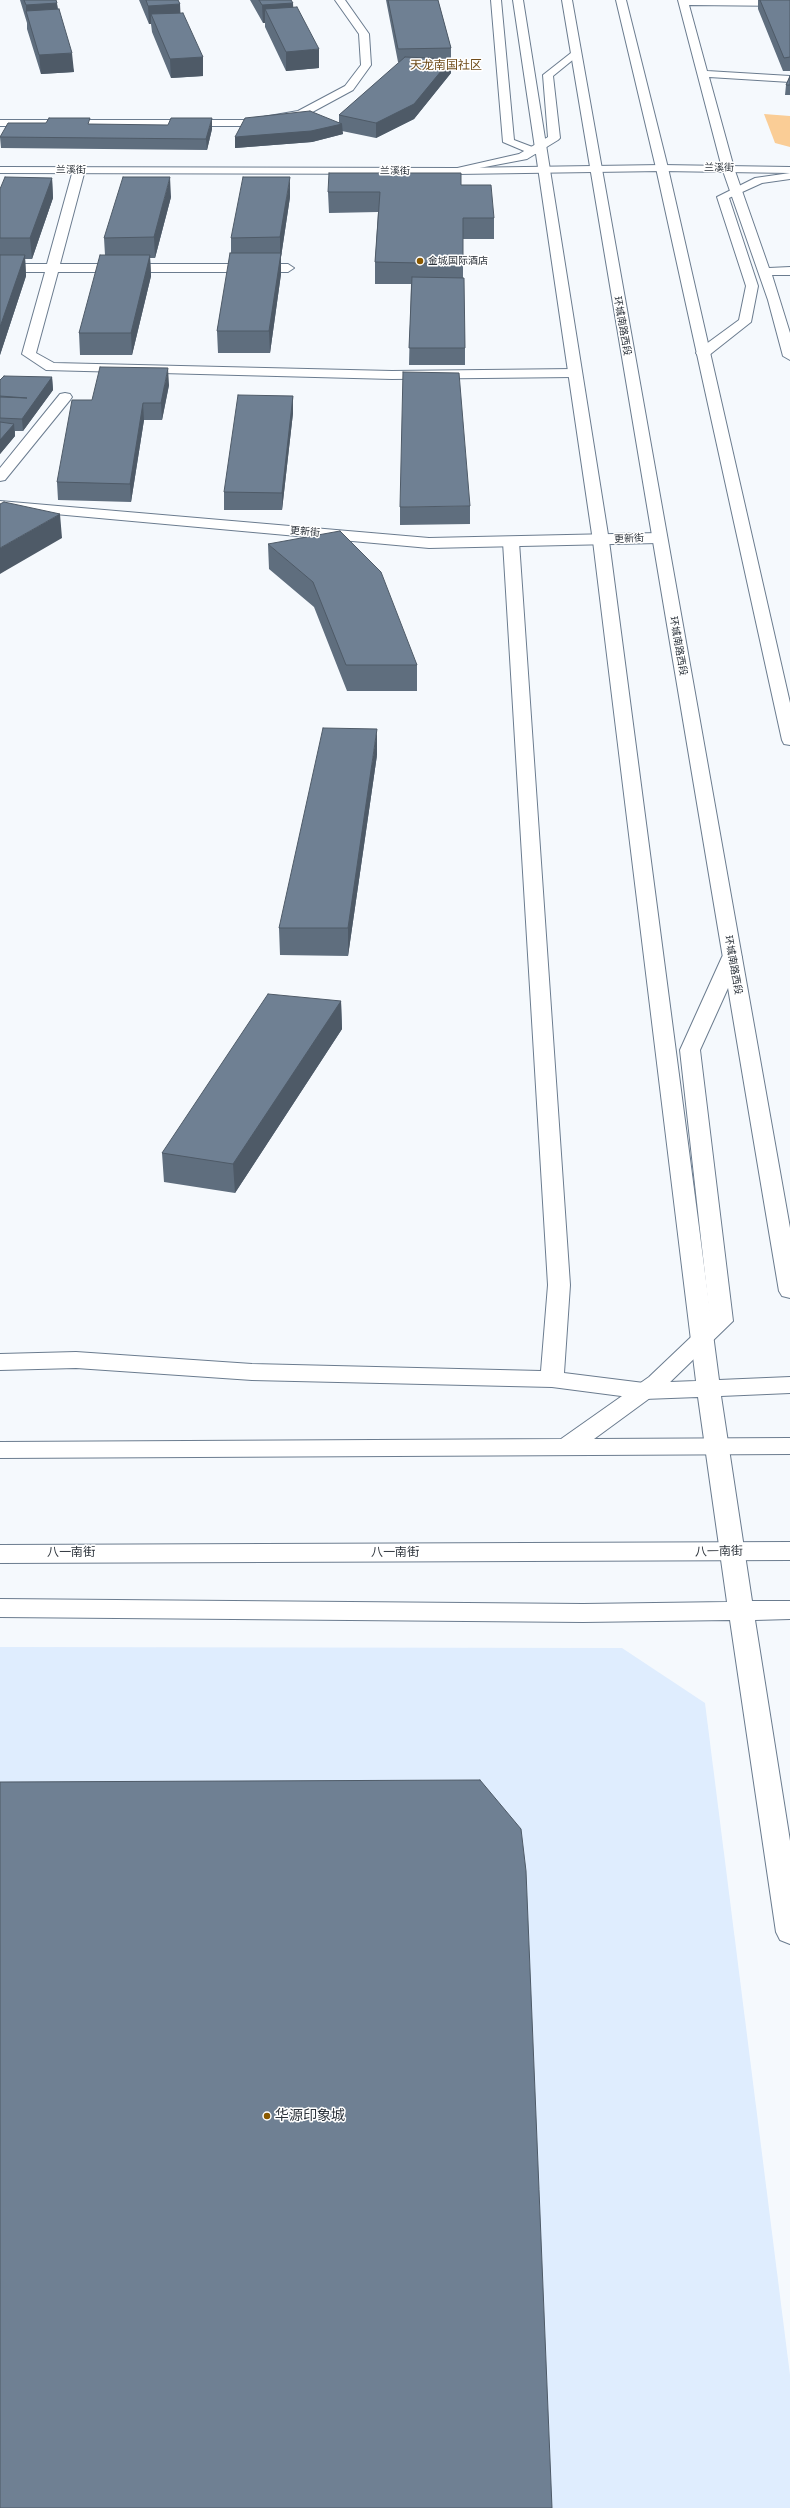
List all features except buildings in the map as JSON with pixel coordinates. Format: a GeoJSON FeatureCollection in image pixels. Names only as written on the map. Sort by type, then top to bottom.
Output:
{"type":"FeatureCollection","features":[{"type":"Feature","properties":{"kind":"main road"},"geometry":{"type":"LineString","coordinates":[[0,123],[246,123],[301,114],[349,88],[366,65],[364,34],[340,0]]}},
{"type":"Feature","properties":{"kind":"main road"},"geometry":{"type":"LineString","coordinates":[[496,0],[509,142],[536,149]]}},
{"type":"Feature","properties":{"kind":"main road"},"geometry":{"type":"LineString","coordinates":[[518,0],[536,149],[543,169],[601,541],[716,1447],[790,1932]]}},
{"type":"Feature","properties":{"kind":"main road","name":"环城南路西段"},"geometry":{"type":"LineString","coordinates":[[567,0],[594,169],[790,1291]]}},
{"type":"Feature","properties":{"kind":"main road"},"geometry":{"type":"LineString","coordinates":[[621,0],[662,168],[790,740]]}},
{"type":"Feature","properties":{"kind":"main road"},"geometry":{"type":"LineString","coordinates":[[790,3],[684,1],[728,168],[765,272],[790,356]]}},
{"type":"Feature","properties":{"kind":"main road"},"geometry":{"type":"LineString","coordinates":[[457,171],[523,156],[554,138],[548,75],[576,52]]}},
{"type":"Feature","properties":{"kind":"main road"},"geometry":{"type":"LineString","coordinates":[[703,74],[790,79]]}},
{"type":"Feature","properties":{"kind":"main road","name":"兰溪街"},"geometry":{"type":"LineString","coordinates":[[0,170],[457,171],[728,168],[790,170]]}},
{"type":"Feature","properties":{"kind":"main road"},"geometry":{"type":"LineString","coordinates":[[79,170],[29,354],[51,367],[392,375],[574,373]]}},
{"type":"Feature","properties":{"kind":"main road"},"geometry":{"type":"LineString","coordinates":[[703,353],[745,322],[752,286],[723,197],[759,180],[790,176]]}},
{"type":"Feature","properties":{"kind":"main road"},"geometry":{"type":"LineString","coordinates":[[0,268],[288,268]]}},
{"type":"Feature","properties":{"kind":"main road"},"geometry":{"type":"LineString","coordinates":[[765,272],[790,271]]}},
{"type":"Feature","properties":{"kind":"main road"},"geometry":{"type":"LineString","coordinates":[[774,300],[790,302]]}},
{"type":"Feature","properties":{"kind":"main road"},"geometry":{"type":"LineString","coordinates":[[0,477],[65,396]]}},
{"type":"Feature","properties":{"kind":"main road","name":"更新街"},"geometry":{"type":"LineString","coordinates":[[0,505],[429,543],[601,541],[659,538]]}},
{"type":"Feature","properties":{"kind":"main road"},"geometry":{"type":"LineString","coordinates":[[511,542],[558,1285],[552,1379]]}},
{"type":"Feature","properties":{"kind":"main road"},"geometry":{"type":"LineString","coordinates":[[566,1447],[644,1391],[722,1321],[690,1050],[732,957]]}},
{"type":"Feature","properties":{"kind":"main road"},"geometry":{"type":"LineString","coordinates":[[0,1362],[76,1360],[252,1372],[552,1379],[644,1391],[790,1385]]}},
{"type":"Feature","properties":{"kind":"main road"},"geometry":{"type":"LineString","coordinates":[[0,1450],[790,1446]]}},
{"type":"Feature","properties":{"kind":"main road","name":"八一南街"},"geometry":{"type":"LineString","coordinates":[[0,1554],[790,1551]]}},
{"type":"Feature","properties":{"kind":"main road"},"geometry":{"type":"LineString","coordinates":[[0,1608],[583,1613],[790,1610]]}},
{"type":"Feature","properties":{"kind":"shaded area"},"geometry":{"type":"Polygon","coordinates":[[[764,114],[790,116],[790,147],[775,143],[764,114]]]}},
{"type":"Feature","properties":{"kind":"shaded area"},"geometry":{"type":"Polygon","coordinates":[[[0,1647],[622,1648],[705,1703],[790,2375],[790,2508],[0,2508],[0,1647]]]}},
{"type":"Feature","properties":{"kind":"place","name":"金城国际酒店"},"geometry":{"type":"Point","coordinates":[420,261]}},
{"type":"Feature","properties":{"kind":"place","name":"华源印象城"},"geometry":{"type":"Point","coordinates":[267,2116]}},
{"type":"Feature","properties":{"kind":"district","name":"天龙南国社区"},"geometry":{"type":"Point","coordinates":[446,66]}}]}
